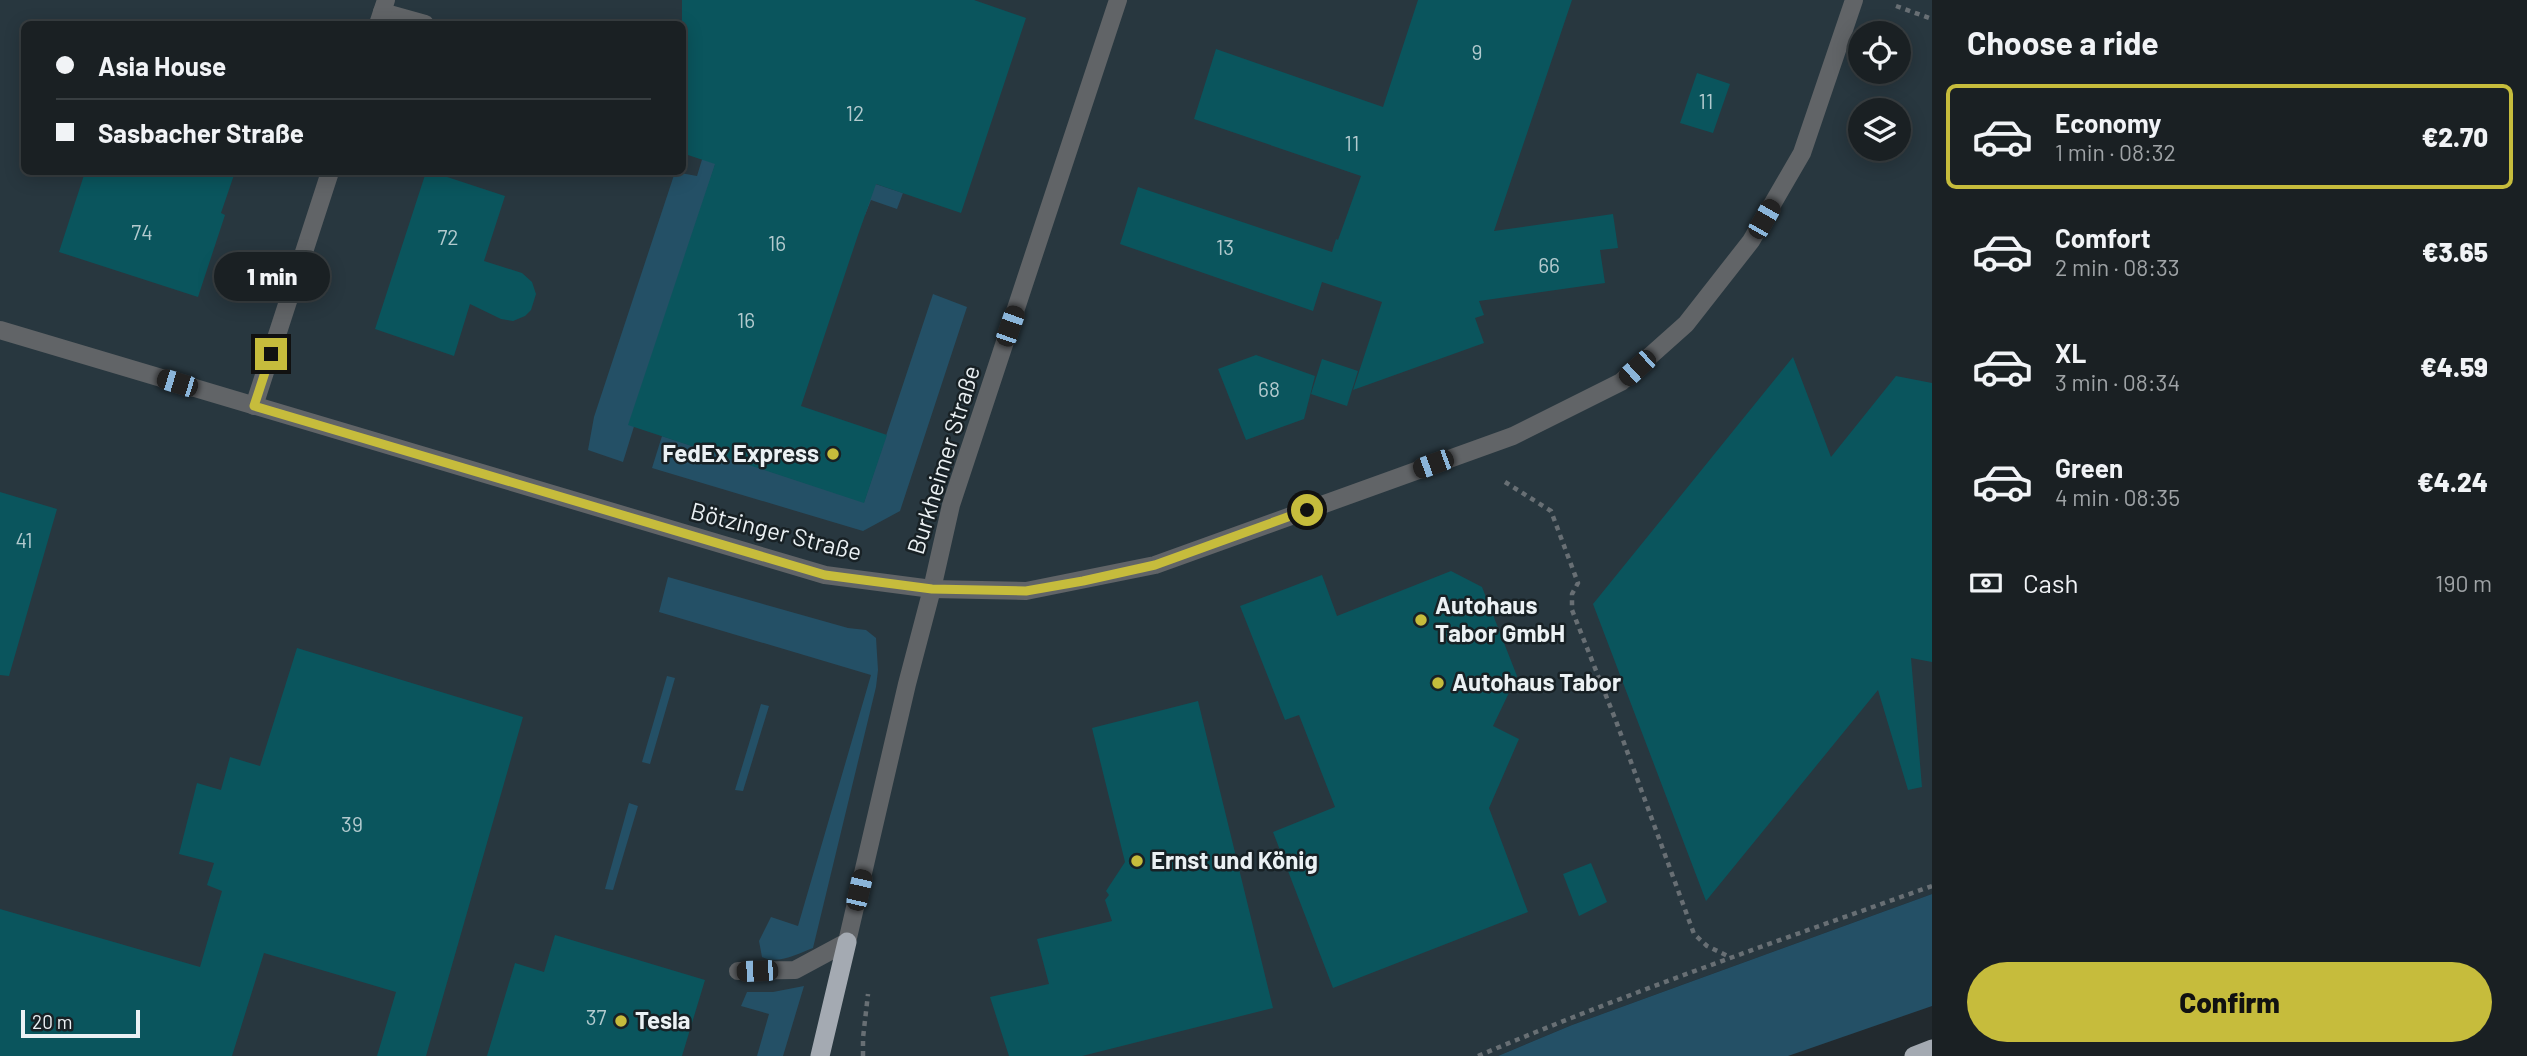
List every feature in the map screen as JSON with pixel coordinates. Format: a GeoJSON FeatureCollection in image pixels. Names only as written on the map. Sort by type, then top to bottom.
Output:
{"type":"FeatureCollection","features":[{"type":"Feature","properties":{"kind":"highway"},"geometry":{"type":"LineString","coordinates":[[820,1056],[847,942]]}},
{"type":"Feature","properties":{"kind":"highway"},"geometry":{"type":"LineString","coordinates":[[1914,1056],[1932,1049]]}},
{"type":"Feature","properties":{"kind":"street","name":"Burkheimer Straße"},"geometry":{"type":"LineString","coordinates":[[847,942],[951,505],[1118,0]]}},
{"type":"Feature","properties":{"kind":"street","name":"Bötzinger Straße"},"geometry":{"type":"LineString","coordinates":[[0,331],[825,575],[932,589],[1026,591],[1083,581],[1155,565],[1513,436],[1621,382],[1686,324],[1751,241],[1802,153],[1854,0]]}},
{"type":"Feature","properties":{"kind":"street"},"geometry":{"type":"LineString","coordinates":[[382,12],[414,21]]}},
{"type":"Feature","properties":{"kind":"street"},"geometry":{"type":"LineString","coordinates":[[254,406],[329,175]]}},
{"type":"Feature","properties":{"kind":"street"},"geometry":{"type":"LineString","coordinates":[[738,971],[795,970],[847,942]]}},
{"type":"Feature","properties":{"kind":"path"},"geometry":{"type":"LineString","coordinates":[[1895,6],[1932,19]]}},
{"type":"Feature","properties":{"kind":"path"},"geometry":{"type":"LineString","coordinates":[[1505,482],[1551,511],[1578,583],[1572,594],[1572,610],[1694,934],[1707,946],[1730,957]]}},
{"type":"Feature","properties":{"kind":"path"},"geometry":{"type":"LineString","coordinates":[[1478,1056],[1566,1019],[1730,957],[1932,886]]}},
{"type":"Feature","properties":{"kind":"shaded area"},"geometry":{"type":"Polygon","coordinates":[[[0,0],[1932,0],[1932,894],[1572,1025],[1498,1056],[0,1056],[0,0]]]}},
{"type":"Feature","properties":{"kind":"shaded area"},"geometry":{"type":"Polygon","coordinates":[[[711,130],[903,193],[897,209],[871,200],[865,215],[715,165],[623,462],[588,450],[594,417],[674,175],[697,176],[711,130]]]}},
{"type":"Feature","properties":{"kind":"shaded area"},"geometry":{"type":"Polygon","coordinates":[[[933,294],[967,307],[900,511],[863,531],[652,468],[662,436],[864,502],[933,294]]]}},
{"type":"Feature","properties":{"kind":"shaded area"},"geometry":{"type":"Polygon","coordinates":[[[668,577],[848,628],[866,630],[876,638],[876,687],[813,948],[788,958],[774,960],[762,957],[759,941],[771,917],[798,926],[871,675],[659,612],[668,577]]]}},
{"type":"Feature","properties":{"kind":"shaded area"},"geometry":{"type":"Polygon","coordinates":[[[667,676],[675,678],[650,764],[642,762],[667,676]]]}},
{"type":"Feature","properties":{"kind":"shaded area"},"geometry":{"type":"Polygon","coordinates":[[[761,704],[769,706],[743,791],[735,790],[761,704]]]}},
{"type":"Feature","properties":{"kind":"shaded area"},"geometry":{"type":"Polygon","coordinates":[[[629,803],[638,806],[613,890],[605,889],[629,803]]]}},
{"type":"Feature","properties":{"kind":"shaded area"},"geometry":{"type":"Polygon","coordinates":[[[1932,894],[1932,1006],[1788,1056],[1498,1056],[1572,1025],[1932,894]]]}},
{"type":"Feature","properties":{"kind":"shaded area"},"geometry":{"type":"Polygon","coordinates":[[[804,986],[783,1056],[757,1056],[769,1014],[741,1006],[747,992],[773,992],[804,986]]]}},
{"type":"Feature","properties":{"kind":"building"},"geometry":{"type":"Polygon","coordinates":[[[682,0],[974,0],[1026,18],[961,213],[876,184],[858,235],[801,406],[887,435],[864,503],[628,425],[715,164],[686,154],[686,21],[682,21],[682,0]]]}},
{"type":"Feature","properties":{"kind":"building"},"geometry":{"type":"Polygon","coordinates":[[[1418,0],[1572,0],[1494,231],[1613,214],[1618,248],[1600,250],[1605,283],[1479,301],[1484,315],[1475,318],[1484,343],[1353,390],[1382,302],[1322,282],[1313,311],[1120,244],[1138,187],[1332,252],[1361,176],[1194,119],[1216,49],[1383,107],[1418,0]]]}},
{"type":"Feature","properties":{"kind":"building"},"geometry":{"type":"Polygon","coordinates":[[[1697,73],[1730,84],[1713,133],[1680,123],[1697,73]]]}},
{"type":"Feature","properties":{"kind":"building"},"geometry":{"type":"Polygon","coordinates":[[[84,175],[234,175],[221,213],[225,215],[198,297],[59,252],[84,175]]]}},
{"type":"Feature","properties":{"kind":"building"},"geometry":{"type":"Polygon","coordinates":[[[425,175],[441,175],[505,196],[484,261],[522,273],[532,282],[536,294],[531,310],[513,321],[501,319],[470,304],[454,356],[375,329],[425,175]]]}},
{"type":"Feature","properties":{"kind":"building"},"geometry":{"type":"Polygon","coordinates":[[[1256,355],[1315,376],[1304,419],[1246,440],[1218,369],[1256,355]]]}},
{"type":"Feature","properties":{"kind":"building"},"geometry":{"type":"Polygon","coordinates":[[[1793,357],[1831,457],[1896,376],[1932,383],[1932,662],[1911,658],[1922,787],[1908,790],[1878,690],[1706,901],[1593,604],[1793,357]]]}},
{"type":"Feature","properties":{"kind":"building"},"geometry":{"type":"Polygon","coordinates":[[[1322,359],[1358,371],[1347,406],[1311,394],[1322,359]]]}},
{"type":"Feature","properties":{"kind":"building"},"geometry":{"type":"Polygon","coordinates":[[[0,492],[57,509],[9,676],[0,675],[0,492]]]}},
{"type":"Feature","properties":{"kind":"building"},"geometry":{"type":"Polygon","coordinates":[[[1451,571],[1482,587],[1517,676],[1493,726],[1519,739],[1489,808],[1528,912],[1333,988],[1273,832],[1335,807],[1299,715],[1285,720],[1240,606],[1322,575],[1337,616],[1451,571]]]}},
{"type":"Feature","properties":{"kind":"building"},"geometry":{"type":"Polygon","coordinates":[[[297,648],[523,717],[426,1056],[377,1056],[396,992],[264,953],[232,1056],[0,1056],[0,909],[200,967],[222,891],[207,885],[214,863],[179,854],[197,783],[221,790],[230,757],[260,766],[297,648]]]}},
{"type":"Feature","properties":{"kind":"building"},"geometry":{"type":"Polygon","coordinates":[[[1198,701],[1273,1008],[1082,1056],[1009,1056],[990,997],[1049,984],[1037,939],[1112,921],[1105,900],[1109,895],[1106,891],[1125,862],[1092,728],[1198,701]]]}},
{"type":"Feature","properties":{"kind":"building"},"geometry":{"type":"Polygon","coordinates":[[[1591,863],[1607,902],[1579,916],[1563,874],[1591,863]]]}},
{"type":"Feature","properties":{"kind":"building"},"geometry":{"type":"Polygon","coordinates":[[[555,935],[705,980],[682,1056],[487,1056],[515,963],[544,972],[555,935]]]}},
{"type":"Feature","properties":{"kind":"place","name":"FedEx Express"},"geometry":{"type":"Point","coordinates":[833,454]}},
{"type":"Feature","properties":{"kind":"place","name":"Autohaus Tabor GmbH"},"geometry":{"type":"Point","coordinates":[1421,620]}},
{"type":"Feature","properties":{"kind":"place","name":"Autohaus Tabor"},"geometry":{"type":"Point","coordinates":[1438,683]}},
{"type":"Feature","properties":{"kind":"place","name":"Ernst und König"},"geometry":{"type":"Point","coordinates":[1137,861]}},
{"type":"Feature","properties":{"kind":"place","name":"Tesla"},"geometry":{"type":"Point","coordinates":[621,1021]}},
{"type":"Feature","properties":{"kind":"route"},"geometry":{"type":"LineString","coordinates":[[271,354],[254,406],[825,575],[932,589],[1026,591],[1155,565],[1307,510]]}}]}
